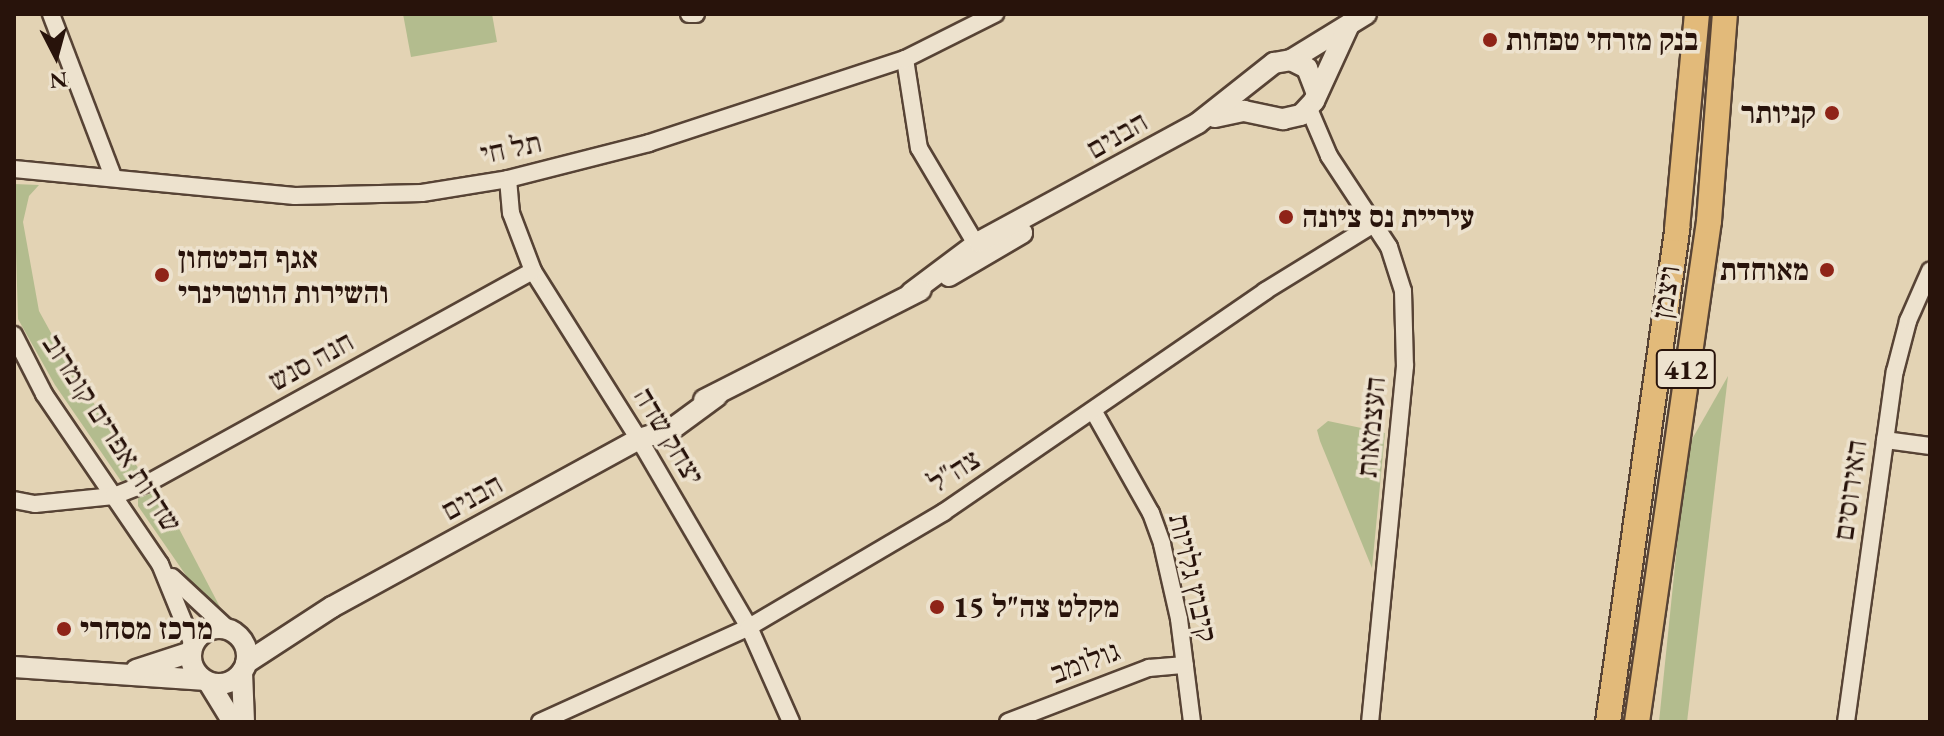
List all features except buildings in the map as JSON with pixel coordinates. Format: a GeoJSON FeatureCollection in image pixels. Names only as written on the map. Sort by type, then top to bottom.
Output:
{"type":"FeatureCollection","features":[{"type":"Feature","properties":{"kind":"main road","name":"ויצמן"},"geometry":{"type":"LineString","coordinates":[[1608,722],[1677,229],[1697,14]]}},
{"type":"Feature","properties":{"kind":"main road","name":"ויצמן"},"geometry":{"type":"LineString","coordinates":[[1637,722],[1709,221],[1725,14]]}},
{"type":"Feature","properties":{"kind":"street"},"geometry":{"type":"LineString","coordinates":[[51,14],[113,176]]}},
{"type":"Feature","properties":{"kind":"street"},"geometry":{"type":"LineString","coordinates":[[689,14],[696,14]]}},
{"type":"Feature","properties":{"kind":"street","name":"תל חי"},"geometry":{"type":"LineString","coordinates":[[14,169],[113,176],[222,191],[360,197],[508,179],[649,143],[905,59],[984,16]]}},
{"type":"Feature","properties":{"kind":"street"},"geometry":{"type":"LineString","coordinates":[[1298,109],[1312,74],[1291,60],[1357,19]]}},
{"type":"Feature","properties":{"kind":"street"},"geometry":{"type":"LineString","coordinates":[[1298,109],[1357,19]]}},
{"type":"Feature","properties":{"kind":"street"},"geometry":{"type":"LineString","coordinates":[[905,59],[919,148],[976,244]]}},
{"type":"Feature","properties":{"kind":"street","name":"הבנים"},"geometry":{"type":"LineString","coordinates":[[911,293],[976,244],[1066,198],[1198,123],[1274,63],[1291,60]]}},
{"type":"Feature","properties":{"kind":"street"},"geometry":{"type":"LineString","coordinates":[[1261,75],[1257,94],[1298,109]]}},
{"type":"Feature","properties":{"kind":"street","name":"הבנים"},"geometry":{"type":"LineString","coordinates":[[1198,123],[1244,111],[1298,109]]}},
{"type":"Feature","properties":{"kind":"street","name":"העצמאות"},"geometry":{"type":"LineString","coordinates":[[1298,109],[1374,224],[1398,267],[1405,335],[1370,722]]}},
{"type":"Feature","properties":{"kind":"street","name":"יצחק שדה"},"geometry":{"type":"LineString","coordinates":[[508,179],[511,213],[533,271],[639,439],[749,627],[791,722]]}},
{"type":"Feature","properties":{"kind":"street","name":"הבנים"},"geometry":{"type":"LineString","coordinates":[[244,667],[332,607],[639,439],[672,429],[717,396],[1015,238],[1066,198]]}},
{"type":"Feature","properties":{"kind":"street","name":"צה\"ל"},"geometry":{"type":"LineString","coordinates":[[540,722],[749,627],[944,512],[1094,412],[1265,291],[1374,224]]}},
{"type":"Feature","properties":{"kind":"street","name":"חנה סנש"},"geometry":{"type":"LineString","coordinates":[[14,500],[35,504],[114,496],[152,481],[533,271]]}},
{"type":"Feature","properties":{"kind":"street","name":"האירוסים"},"geometry":{"type":"LineString","coordinates":[[1846,722],[1885,440],[1905,327],[1930,271]]}},
{"type":"Feature","properties":{"kind":"street","name":"שדרות אפרים קומרוב"},"geometry":{"type":"LineString","coordinates":[[14,335],[44,394],[160,564],[233,633]]}},
{"type":"Feature","properties":{"kind":"street","name":"קיבוץ גלויות"},"geometry":{"type":"LineString","coordinates":[[1094,412],[1155,523],[1171,578],[1192,722]]}},
{"type":"Feature","properties":{"kind":"street"},"geometry":{"type":"LineString","coordinates":[[1885,440],[1930,446]]}},
{"type":"Feature","properties":{"kind":"street","name":"שדרות אפרים קומרוב"},"geometry":{"type":"LineString","coordinates":[[160,564],[192,648]]}},
{"type":"Feature","properties":{"kind":"street","name":"הבנים"},"geometry":{"type":"LineString","coordinates":[[233,633],[268,634],[332,607]]}},
{"type":"Feature","properties":{"kind":"street"},"geometry":{"type":"LineString","coordinates":[[104,674],[159,666],[192,648],[212,629],[233,633],[244,667],[244,722]]}},
{"type":"Feature","properties":{"kind":"street"},"geometry":{"type":"LineString","coordinates":[[192,648],[193,668],[206,681],[233,722]]}},
{"type":"Feature","properties":{"kind":"street","name":"גולומב"},"geometry":{"type":"LineString","coordinates":[[1008,722],[1149,668],[1185,665]]}},
{"type":"Feature","properties":{"kind":"street"},"geometry":{"type":"LineString","coordinates":[[14,667],[227,683],[244,667]]}},
{"type":"Feature","properties":{"kind":"green space"},"geometry":{"type":"Polygon","coordinates":[[[403,14],[492,14],[497,42],[411,57],[403,14]]]}},
{"type":"Feature","properties":{"kind":"green space"},"geometry":{"type":"Polygon","coordinates":[[[14,184],[39,185],[29,196],[23,222],[39,311],[73,373],[143,475],[121,481],[55,385],[18,319],[14,184]]]}},
{"type":"Feature","properties":{"kind":"green space"},"geometry":{"type":"Polygon","coordinates":[[[1728,376],[1687,722],[1659,722],[1687,448],[1728,376]]]}},
{"type":"Feature","properties":{"kind":"green space"},"geometry":{"type":"Polygon","coordinates":[[[1328,421],[1385,433],[1372,568],[1320,441],[1317,430],[1328,421]]]}},
{"type":"Feature","properties":{"kind":"green space"},"geometry":{"type":"Polygon","coordinates":[[[155,492],[175,521],[221,609],[192,584],[138,506],[138,498],[155,492]]]}},
{"type":"Feature","properties":{"kind":"place","name":"בנק מזרחי טפחות"},"geometry":{"type":"Point","coordinates":[1490,40]}},
{"type":"Feature","properties":{"kind":"place","name":"קניותר"},"geometry":{"type":"Point","coordinates":[1832,113]}},
{"type":"Feature","properties":{"kind":"place","name":"עיריית נס ציונה"},"geometry":{"type":"Point","coordinates":[1286,217]}},
{"type":"Feature","properties":{"kind":"place","name":"מאוחדת"},"geometry":{"type":"Point","coordinates":[1827,270]}},
{"type":"Feature","properties":{"kind":"place","name":"אגף הביטחון והשירות הווטרינרי"},"geometry":{"type":"Point","coordinates":[162,275]}},
{"type":"Feature","properties":{"kind":"place","name":"מקלט צה\"ל 15"},"geometry":{"type":"Point","coordinates":[937,607]}},
{"type":"Feature","properties":{"kind":"place","name":"מרכז מסחרי"},"geometry":{"type":"Point","coordinates":[64,629]}}]}
